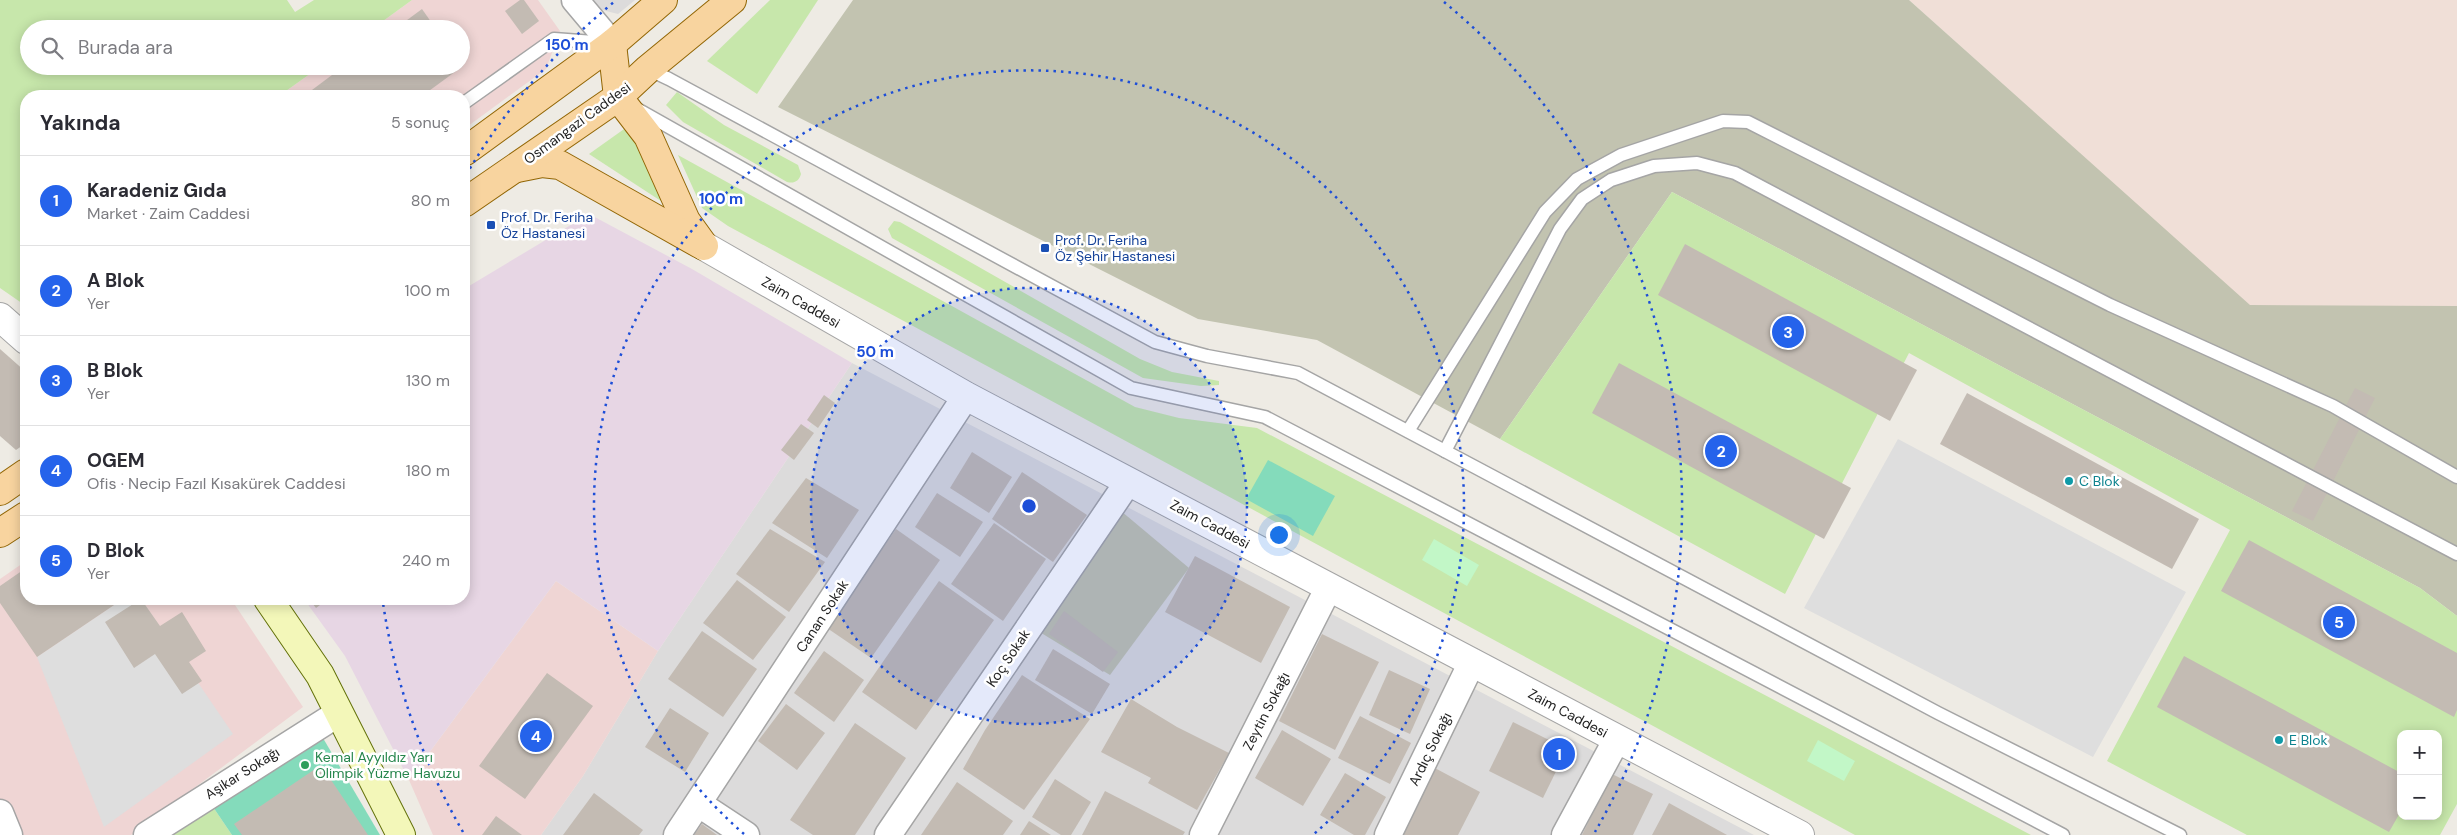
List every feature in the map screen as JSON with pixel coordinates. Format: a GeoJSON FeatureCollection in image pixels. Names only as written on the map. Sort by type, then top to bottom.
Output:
{"type":"FeatureCollection","features":[{"type":"Feature","properties":{"kind":"main road"},"geometry":{"type":"LineString","coordinates":[[470,148],[612,44],[663,0]]}},
{"type":"Feature","properties":{"kind":"main road","name":"Osmangazi Caddesi"},"geometry":{"type":"LineString","coordinates":[[470,199],[618,97],[648,69],[732,0]]}},
{"type":"Feature","properties":{"kind":"main road"},"geometry":{"type":"LineString","coordinates":[[612,44],[648,69]]}},
{"type":"Feature","properties":{"kind":"main road"},"geometry":{"type":"LineString","coordinates":[[612,44],[618,97],[648,136],[686,221],[704,246]]}},
{"type":"Feature","properties":{"kind":"main road"},"geometry":{"type":"LineString","coordinates":[[513,168],[542,163],[560,164],[704,246]]}},
{"type":"Feature","properties":{"kind":"main road"},"geometry":{"type":"LineString","coordinates":[[1,490],[20,477]]}},
{"type":"Feature","properties":{"kind":"main road"},"geometry":{"type":"LineString","coordinates":[[0,533],[20,520]]}},
{"type":"Feature","properties":{"kind":"main road"},"geometry":{"type":"LineString","coordinates":[[272,605],[320,675],[401,835]]}},
{"type":"Feature","properties":{"kind":"street"},"geometry":{"type":"LineString","coordinates":[[575,0],[612,44]]}},
{"type":"Feature","properties":{"kind":"street","name":"Zaim Caddesi"},"geometry":{"type":"LineString","coordinates":[[704,246],[966,396],[1617,739],[1785,831]]}},
{"type":"Feature","properties":{"kind":"street"},"geometry":{"type":"LineString","coordinates":[[0,317],[20,335]]}},
{"type":"Feature","properties":{"kind":"street","name":"Canan Sokak"},"geometry":{"type":"LineString","coordinates":[[677,835],[966,396]]}},
{"type":"Feature","properties":{"kind":"street","name":"Koç Sokak"},"geometry":{"type":"LineString","coordinates":[[888,835],[1128,482]]}},
{"type":"Feature","properties":{"kind":"street","name":"Zeytin Sokağı"},"geometry":{"type":"LineString","coordinates":[[1204,835],[1329,587]]}},
{"type":"Feature","properties":{"kind":"street","name":"Ardıç Sokağı"},"geometry":{"type":"LineString","coordinates":[[1388,835],[1472,662]]}},
{"type":"Feature","properties":{"kind":"street","name":"Aşikar Sokağı"},"geometry":{"type":"LineString","coordinates":[[146,835],[339,713]]}},
{"type":"Feature","properties":{"kind":"street"},"geometry":{"type":"LineString","coordinates":[[1565,835],[1617,739]]}},
{"type":"Feature","properties":{"kind":"street"},"geometry":{"type":"LineString","coordinates":[[699,804],[746,835]]}},
{"type":"Feature","properties":{"kind":"street"},"geometry":{"type":"LineString","coordinates":[[0,814],[9,835]]}},
{"type":"Feature","properties":{"kind":"lane"},"geometry":{"type":"LineString","coordinates":[[470,99],[554,39],[612,44]]}},
{"type":"Feature","properties":{"kind":"lane"},"geometry":{"type":"LineString","coordinates":[[648,69],[678,83],[1155,342],[1207,356],[1298,373],[1938,713],[2180,835]]}},
{"type":"Feature","properties":{"kind":"lane"},"geometry":{"type":"LineString","coordinates":[[618,97],[1131,388],[1265,417],[2063,835]]}},
{"type":"Feature","properties":{"kind":"lane"},"geometry":{"type":"LineString","coordinates":[[1408,431],[1545,212],[1577,178],[1630,152],[1723,121],[1748,122],[2110,305],[2333,406],[2457,477]]}},
{"type":"Feature","properties":{"kind":"lane"},"geometry":{"type":"LineString","coordinates":[[1445,451],[1560,229],[1582,199],[1611,180],[1654,166],[1697,163],[1735,173],[2457,554]]}},
{"type":"Feature","properties":{"kind":"shaded area"},"geometry":{"type":"Polygon","coordinates":[[[412,0],[538,0],[560,31],[546,69],[470,125],[470,90],[287,90],[308,75],[470,75],[470,20],[384,20],[412,0]]]}},
{"type":"Feature","properties":{"kind":"shaded area"},"geometry":{"type":"Polygon","coordinates":[[[589,0],[635,0],[618,14],[598,9],[589,0]]]}},
{"type":"Feature","properties":{"kind":"shaded area"},"geometry":{"type":"Polygon","coordinates":[[[853,0],[1909,0],[2250,305],[2457,306],[2457,616],[2420,588],[1672,192],[1500,439],[1317,340],[1198,319],[778,107],[853,0]]]}},
{"type":"Feature","properties":{"kind":"shaded area"},"geometry":{"type":"Polygon","coordinates":[[[1909,0],[2457,0],[2457,306],[2250,306],[1909,0]]]}},
{"type":"Feature","properties":{"kind":"shaded area"},"geometry":{"type":"Polygon","coordinates":[[[589,214],[692,269],[852,363],[658,651],[556,581],[409,780],[345,656],[308,605],[470,605],[470,285],[589,214]]]}},
{"type":"Feature","properties":{"kind":"shaded area"},"geometry":{"type":"Polygon","coordinates":[[[852,363],[1754,835],[541,835],[583,776],[658,651],[852,363]]]}},
{"type":"Feature","properties":{"kind":"shaded area"},"geometry":{"type":"Polygon","coordinates":[[[1898,439],[2186,592],[2093,757],[1804,608],[1898,439]]]}},
{"type":"Feature","properties":{"kind":"shaded area"},"geometry":{"type":"Polygon","coordinates":[[[1121,511],[1189,568],[1110,675],[1038,631],[1121,511]]]}},
{"type":"Feature","properties":{"kind":"shaded area"},"geometry":{"type":"Polygon","coordinates":[[[20,565],[20,605],[235,605],[303,707],[131,835],[0,835],[0,579],[20,565]]]}},
{"type":"Feature","properties":{"kind":"shaded area"},"geometry":{"type":"Polygon","coordinates":[[[556,581],[658,651],[583,776],[541,835],[433,835],[409,780],[556,581]]]}},
{"type":"Feature","properties":{"kind":"shaded area"},"geometry":{"type":"Polygon","coordinates":[[[114,605],[145,605],[233,734],[104,827],[37,657],[114,605]]]}},
{"type":"Feature","properties":{"kind":"green space"},"geometry":{"type":"Polygon","coordinates":[[[0,0],[287,0],[295,12],[314,0],[412,0],[384,20],[20,20],[20,75],[308,75],[287,90],[20,90],[20,302],[0,288],[0,0]]]}},
{"type":"Feature","properties":{"kind":"green space"},"geometry":{"type":"Polygon","coordinates":[[[770,0],[818,0],[757,94],[707,61],[770,0]]]}},
{"type":"Feature","properties":{"kind":"green space"},"geometry":{"type":"Polygon","coordinates":[[[677,92],[724,125],[798,165],[801,174],[799,178],[794,182],[787,182],[683,122],[666,105],[677,92]]]}},
{"type":"Feature","properties":{"kind":"green space"},"geometry":{"type":"Polygon","coordinates":[[[627,127],[641,142],[664,203],[589,154],[627,127]]]}},
{"type":"Feature","properties":{"kind":"green space"},"geometry":{"type":"Polygon","coordinates":[[[678,155],[1135,407],[1179,418],[1257,428],[2031,835],[1855,835],[728,226],[702,208],[678,155]]]}},
{"type":"Feature","properties":{"kind":"green space"},"geometry":{"type":"Polygon","coordinates":[[[1672,192],[2420,588],[2457,616],[2457,804],[2440,835],[2247,835],[2107,761],[2230,530],[1909,353],[1785,594],[1500,439],[1672,192]]]}},
{"type":"Feature","properties":{"kind":"green space"},"geometry":{"type":"Polygon","coordinates":[[[894,221],[900,222],[1140,359],[1172,372],[1219,381],[1219,385],[1201,386],[1143,378],[892,238],[888,229],[894,221]]]}},
{"type":"Feature","properties":{"kind":"green space"},"geometry":{"type":"Polygon","coordinates":[[[1268,460],[1335,496],[1313,536],[1246,499],[1268,460]]]}},
{"type":"Feature","properties":{"kind":"green space"},"geometry":{"type":"Polygon","coordinates":[[[1434,539],[1479,565],[1467,586],[1422,560],[1434,539]]]}},
{"type":"Feature","properties":{"kind":"green space","name":"Kemal Ayyıldız Yarı Olimpik Yüzme Havuzu"},"geometry":{"type":"Polygon","coordinates":[[[320,733],[380,835],[232,835],[211,804],[320,733]]]}},
{"type":"Feature","properties":{"kind":"green space"},"geometry":{"type":"Polygon","coordinates":[[[1818,740],[1855,761],[1844,781],[1807,761],[1818,740]]]}},
{"type":"Feature","properties":{"kind":"green space"},"geometry":{"type":"Polygon","coordinates":[[[211,804],[232,835],[165,835],[211,804]]]}},
{"type":"Feature","properties":{"kind":"building"},"geometry":{"type":"Polygon","coordinates":[[[520,0],[524,0],[539,21],[522,34],[505,11],[520,0]]]}},
{"type":"Feature","properties":{"kind":"building"},"geometry":{"type":"Polygon","coordinates":[[[422,9],[430,20],[407,20],[422,9]]]}},
{"type":"Feature","properties":{"kind":"building"},"geometry":{"type":"Polygon","coordinates":[[[332,75],[451,75],[430,90],[312,90],[332,75]]]}},
{"type":"Feature","properties":{"kind":"building"},"geometry":{"type":"Polygon","coordinates":[[[1685,244],[1917,370],[1890,421],[1658,295],[1685,244]]]}},
{"type":"Feature","properties":{"kind":"building"},"geometry":{"type":"Polygon","coordinates":[[[0,349],[20,367],[20,447],[16,450],[0,436],[0,349]]]}},
{"type":"Feature","properties":{"kind":"building"},"geometry":{"type":"Polygon","coordinates":[[[1619,363],[1851,488],[1824,539],[1592,413],[1619,363]]]}},
{"type":"Feature","properties":{"kind":"building"},"geometry":{"type":"Polygon","coordinates":[[[2355,388],[2375,398],[2313,521],[2292,511],[2355,388]]]}},
{"type":"Feature","properties":{"kind":"building","name":"C Blok"},"geometry":{"type":"Polygon","coordinates":[[[1967,393],[2199,519],[2172,569],[1940,444],[1967,393]]]}},
{"type":"Feature","properties":{"kind":"building"},"geometry":{"type":"Polygon","coordinates":[[[824,395],[835,403],[818,428],[807,420],[824,395]]]}},
{"type":"Feature","properties":{"kind":"building"},"geometry":{"type":"Polygon","coordinates":[[[801,424],[814,433],[794,460],[781,450],[801,424]]]}},
{"type":"Feature","properties":{"kind":"building"},"geometry":{"type":"Polygon","coordinates":[[[972,452],[1012,477],[989,513],[950,488],[972,452]]]}},
{"type":"Feature","properties":{"kind":"building"},"geometry":{"type":"Polygon","coordinates":[[[1022,472],[1087,515],[1053,562],[992,519],[1022,472]]]}},
{"type":"Feature","properties":{"kind":"building"},"geometry":{"type":"Polygon","coordinates":[[[806,478],[859,510],[827,558],[772,523],[806,478]]]}},
{"type":"Feature","properties":{"kind":"building"},"geometry":{"type":"Polygon","coordinates":[[[937,493],[983,522],[960,557],[915,527],[937,493]]]}},
{"type":"Feature","properties":{"kind":"building"},"geometry":{"type":"Polygon","coordinates":[[[994,523],[1046,559],[1003,621],[951,584],[994,523]]]}},
{"type":"Feature","properties":{"kind":"building"},"geometry":{"type":"Polygon","coordinates":[[[770,529],[825,562],[789,612],[736,574],[770,529]]]}},
{"type":"Feature","properties":{"kind":"building"},"geometry":{"type":"Polygon","coordinates":[[[896,529],[940,560],[871,658],[827,628],[896,529]]]}},
{"type":"Feature","properties":{"kind":"building"},"geometry":{"type":"Polygon","coordinates":[[[2249,540],[2457,653],[2457,710],[2454,717],[2221,591],[2249,540]]]}},
{"type":"Feature","properties":{"kind":"building"},"geometry":{"type":"Polygon","coordinates":[[[1195,556],[1290,607],[1261,663],[1165,612],[1195,556]]]}},
{"type":"Feature","properties":{"kind":"building"},"geometry":{"type":"Polygon","coordinates":[[[20,572],[20,605],[114,605],[37,657],[0,603],[0,586],[20,572]]]}},
{"type":"Feature","properties":{"kind":"building"},"geometry":{"type":"Polygon","coordinates":[[[737,580],[786,617],[753,660],[703,623],[737,580]]]}},
{"type":"Feature","properties":{"kind":"building"},"geometry":{"type":"Polygon","coordinates":[[[939,581],[994,620],[916,730],[862,692],[939,581]]]}},
{"type":"Feature","properties":{"kind":"building"},"geometry":{"type":"Polygon","coordinates":[[[132,605],[145,605],[160,626],[182,612],[206,651],[189,662],[202,681],[182,694],[155,654],[134,668],[105,622],[132,605]]]}},
{"type":"Feature","properties":{"kind":"building"},"geometry":{"type":"Polygon","coordinates":[[[1064,611],[1118,652],[1103,672],[1049,634],[1064,611]]]}},
{"type":"Feature","properties":{"kind":"building"},"geometry":{"type":"Polygon","coordinates":[[[702,631],[757,669],[723,717],[668,679],[702,631]]]}},
{"type":"Feature","properties":{"kind":"building"},"geometry":{"type":"Polygon","coordinates":[[[1322,634],[1379,662],[1335,750],[1279,721],[1322,634]]]}},
{"type":"Feature","properties":{"kind":"building"},"geometry":{"type":"Polygon","coordinates":[[[1053,649],[1110,684],[1092,714],[1035,680],[1053,649]]]}},
{"type":"Feature","properties":{"kind":"building"},"geometry":{"type":"Polygon","coordinates":[[[824,651],[864,680],[834,722],[794,693],[824,651]]]}},
{"type":"Feature","properties":{"kind":"building","name":"E Blok"},"geometry":{"type":"Polygon","coordinates":[[[2184,656],[2397,771],[2397,818],[2389,832],[2157,707],[2184,656]]]}},
{"type":"Feature","properties":{"kind":"building"},"geometry":{"type":"Polygon","coordinates":[[[1389,670],[1430,689],[1410,734],[1369,715],[1389,670]]]}},
{"type":"Feature","properties":{"kind":"building"},"geometry":{"type":"Polygon","coordinates":[[[547,673],[593,706],[525,799],[479,766],[547,673]]]}},
{"type":"Feature","properties":{"kind":"building"},"geometry":{"type":"Polygon","coordinates":[[[1022,675],[1090,719],[1024,810],[963,769],[985,730],[1022,675]]]}},
{"type":"Feature","properties":{"kind":"building"},"geometry":{"type":"Polygon","coordinates":[[[1131,699],[1177,727],[1229,753],[1197,810],[1148,783],[1151,778],[1101,752],[1131,699]]]}},
{"type":"Feature","properties":{"kind":"building"},"geometry":{"type":"Polygon","coordinates":[[[786,704],[825,733],[797,770],[758,741],[786,704]]]}},
{"type":"Feature","properties":{"kind":"building"},"geometry":{"type":"Polygon","coordinates":[[[670,708],[709,733],[685,772],[645,747],[670,708]]]}},
{"type":"Feature","properties":{"kind":"building"},"geometry":{"type":"Polygon","coordinates":[[[1360,716],[1411,743],[1390,784],[1338,758],[1360,716]]]}},
{"type":"Feature","properties":{"kind":"building"},"geometry":{"type":"Polygon","coordinates":[[[1513,722],[1567,749],[1543,798],[1489,771],[1513,722]]]}},
{"type":"Feature","properties":{"kind":"building"},"geometry":{"type":"Polygon","coordinates":[[[855,723],[906,758],[855,835],[813,835],[790,820],[855,723]]]}},
{"type":"Feature","properties":{"kind":"building"},"geometry":{"type":"Polygon","coordinates":[[[1282,730],[1331,759],[1303,806],[1255,778],[1282,730]]]}},
{"type":"Feature","properties":{"kind":"building","name":"Kemal Ayyıldız Yarı Olimpik Yüzme Havuzu"},"geometry":{"type":"Polygon","coordinates":[[[321,765],[368,835],[242,835],[234,824],[321,765]]]}},
{"type":"Feature","properties":{"kind":"building"},"geometry":{"type":"Polygon","coordinates":[[[1431,766],[1480,792],[1458,835],[1396,835],[1431,766]]]}},
{"type":"Feature","properties":{"kind":"building"},"geometry":{"type":"Polygon","coordinates":[[[1345,773],[1386,797],[1365,835],[1354,835],[1320,815],[1345,773]]]}},
{"type":"Feature","properties":{"kind":"building"},"geometry":{"type":"Polygon","coordinates":[[[1612,774],[1653,794],[1633,835],[1582,835],[1612,774]]]}},
{"type":"Feature","properties":{"kind":"building"},"geometry":{"type":"Polygon","coordinates":[[[1055,779],[1091,802],[1071,835],[1061,835],[1032,817],[1055,779]]]}},
{"type":"Feature","properties":{"kind":"building"},"geometry":{"type":"Polygon","coordinates":[[[957,782],[1013,821],[1003,835],[921,835],[957,782]]]}},
{"type":"Feature","properties":{"kind":"building"},"geometry":{"type":"Polygon","coordinates":[[[1105,791],[1185,832],[1183,835],[1082,835],[1105,791]]]}},
{"type":"Feature","properties":{"kind":"building"},"geometry":{"type":"Polygon","coordinates":[[[594,793],[643,830],[639,835],[563,835],[594,793]]]}},
{"type":"Feature","properties":{"kind":"building"},"geometry":{"type":"Polygon","coordinates":[[[1669,803],[1727,835],[1652,835],[1669,803]]]}},
{"type":"Feature","properties":{"kind":"building"},"geometry":{"type":"Polygon","coordinates":[[[496,816],[522,835],[482,835],[496,816]]]}},
{"type":"Feature","properties":{"kind":"building"},"geometry":{"type":"Polygon","coordinates":[[[1029,821],[1051,835],[1020,835],[1029,821]]]}},
{"type":"Feature","properties":{"kind":"building"},"geometry":{"type":"Polygon","coordinates":[[[702,824],[717,835],[694,835],[702,824]]]}},
{"type":"Feature","properties":{"kind":"place","name":"Prof. Dr. Feriha Öz Hastanesi"},"geometry":{"type":"Point","coordinates":[491,225]}},
{"type":"Feature","properties":{"kind":"place","name":"Prof. Dr. Feriha Öz Şehir Hastanesi"},"geometry":{"type":"Point","coordinates":[1045,248]}},
{"type":"Feature","properties":{"kind":"place","name":"B Blok"},"geometry":{"type":"Point","coordinates":[1788,332]}},
{"type":"Feature","properties":{"kind":"place","name":"A Blok"},"geometry":{"type":"Point","coordinates":[1721,451]}},
{"type":"Feature","properties":{"kind":"place","name":"C Blok"},"geometry":{"type":"Point","coordinates":[2069,481]}},
{"type":"Feature","properties":{"kind":"place","name":"D Blok"},"geometry":{"type":"Point","coordinates":[2339,622]}},
{"type":"Feature","properties":{"kind":"place","name":"OGEM"},"geometry":{"type":"Point","coordinates":[536,736]}},
{"type":"Feature","properties":{"kind":"place","name":"E Blok"},"geometry":{"type":"Point","coordinates":[2279,740]}},
{"type":"Feature","properties":{"kind":"place","name":"Karadeniz Gıda"},"geometry":{"type":"Point","coordinates":[1559,754]}},
{"type":"Feature","properties":{"kind":"place","name":"Kemal Ayyıldız Yarı Olimpik Yüzme Havuzu"},"geometry":{"type":"Point","coordinates":[305,765]}}]}
